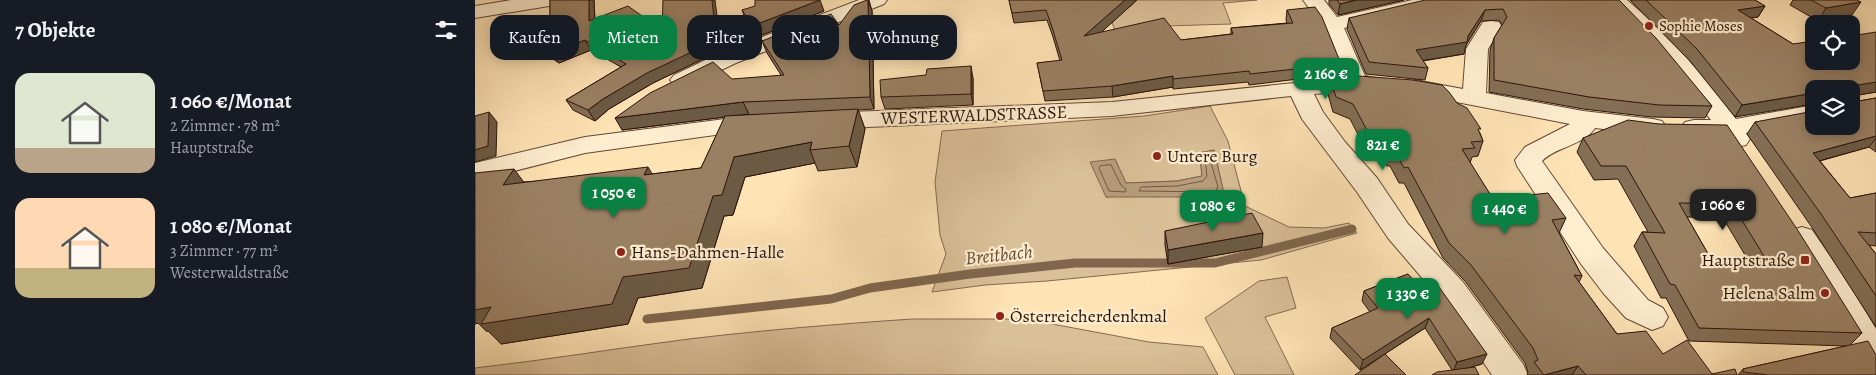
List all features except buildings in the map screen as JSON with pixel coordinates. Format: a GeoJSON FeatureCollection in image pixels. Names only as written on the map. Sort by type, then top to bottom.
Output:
{"type":"FeatureCollection","features":[{"type":"Feature","properties":{"kind":"street"},"geometry":{"type":"LineString","coordinates":[[475,12],[549,0]]}},
{"type":"Feature","properties":{"kind":"street"},"geometry":{"type":"LineString","coordinates":[[662,90],[728,58],[877,0]]}},
{"type":"Feature","properties":{"kind":"street"},"geometry":{"type":"LineString","coordinates":[[1313,0],[1331,25],[1356,82]]}},
{"type":"Feature","properties":{"kind":"street"},"geometry":{"type":"LineString","coordinates":[[1331,25],[1438,0]]}},
{"type":"Feature","properties":{"kind":"street"},"geometry":{"type":"LineString","coordinates":[[1615,0],[1639,20],[1675,58],[1729,128],[1751,161]]}},
{"type":"Feature","properties":{"kind":"street"},"geometry":{"type":"LineString","coordinates":[[1474,98],[1477,49],[1491,27]]}},
{"type":"Feature","properties":{"kind":"street","name":"WESTERWALDSTRASSE"},"geometry":{"type":"LineString","coordinates":[[805,121],[1112,109],[1356,82],[1390,84],[1442,91],[1583,119],[1652,127],[1729,128],[1805,114]]}},
{"type":"Feature","properties":{"kind":"street"},"geometry":{"type":"LineString","coordinates":[[1299,88],[1311,114],[1373,193],[1398,231],[1452,291],[1511,375]]}},
{"type":"Feature","properties":{"kind":"street"},"geometry":{"type":"LineString","coordinates":[[1583,119],[1581,130],[1534,153],[1528,160],[1530,166],[1592,256],[1615,285],[1637,309],[1652,317]]}},
{"type":"Feature","properties":{"kind":"street"},"geometry":{"type":"LineString","coordinates":[[585,145],[612,122]]}},
{"type":"Feature","properties":{"kind":"street"},"geometry":{"type":"LineString","coordinates":[[475,172],[585,145],[777,122]]}},
{"type":"Feature","properties":{"kind":"street"},"geometry":{"type":"LineString","coordinates":[[1789,219],[1836,290],[1876,359]]}},
{"type":"Feature","properties":{"kind":"shaded area"},"geometry":{"type":"Polygon","coordinates":[[[1073,0],[1257,0],[1223,3],[1231,24],[1166,26],[1116,33],[1108,12],[1073,0]]]}},
{"type":"Feature","properties":{"kind":"shaded area"},"geometry":{"type":"Polygon","coordinates":[[[1210,106],[1228,141],[1245,206],[1289,227],[1324,228],[1349,223],[1357,233],[1261,260],[1047,281],[985,285],[932,292],[946,254],[940,235],[935,182],[942,131],[1144,116],[1210,106]],[[1214,150],[1194,154],[1200,157],[1202,176],[1177,181],[1126,183],[1115,159],[1106,197],[1223,189],[1214,150]]]}},
{"type":"Feature","properties":{"kind":"shaded area"},"geometry":{"type":"Polygon","coordinates":[[[1287,277],[1296,308],[1265,317],[1294,375],[1235,375],[1205,318],[1259,281],[1287,277]]]}},
{"type":"Feature","properties":{"kind":"shaded area"},"geometry":{"type":"Polygon","coordinates":[[[912,319],[1025,319],[1149,342],[1203,347],[1218,375],[475,375],[475,368],[689,339],[912,319]]]}},
{"type":"Feature","properties":{"kind":"water"},"geometry":{"type":"Polygon","coordinates":[[[1214,150],[1223,189],[1218,197],[1106,197],[1090,162],[1115,159],[1126,183],[1177,181],[1202,176],[1200,158],[1193,154],[1214,150]]]}},
{"type":"Feature","properties":{"kind":"waterway","name":"Breitbach"},"geometry":{"type":"LineString","coordinates":[[647,319],[831,299],[870,288],[970,274],[1075,263],[1215,263],[1352,229]]}},
{"type":"Feature","properties":{"kind":"place","name":"Sophie Moses"},"geometry":{"type":"Point","coordinates":[1649,26]}},
{"type":"Feature","properties":{"kind":"place","name":"Untere Burg"},"geometry":{"type":"Point","coordinates":[1157,156]}},
{"type":"Feature","properties":{"kind":"place","name":"Hans-Dahmen-Halle"},"geometry":{"type":"Point","coordinates":[621,252]}},
{"type":"Feature","properties":{"kind":"place","name":"Hauptstraße"},"geometry":{"type":"Point","coordinates":[1805,260]}},
{"type":"Feature","properties":{"kind":"place","name":"Helena Salm"},"geometry":{"type":"Point","coordinates":[1825,293]}},
{"type":"Feature","properties":{"kind":"place","name":"Österreicherdenkmal"},"geometry":{"type":"Point","coordinates":[1000,316]}}]}
